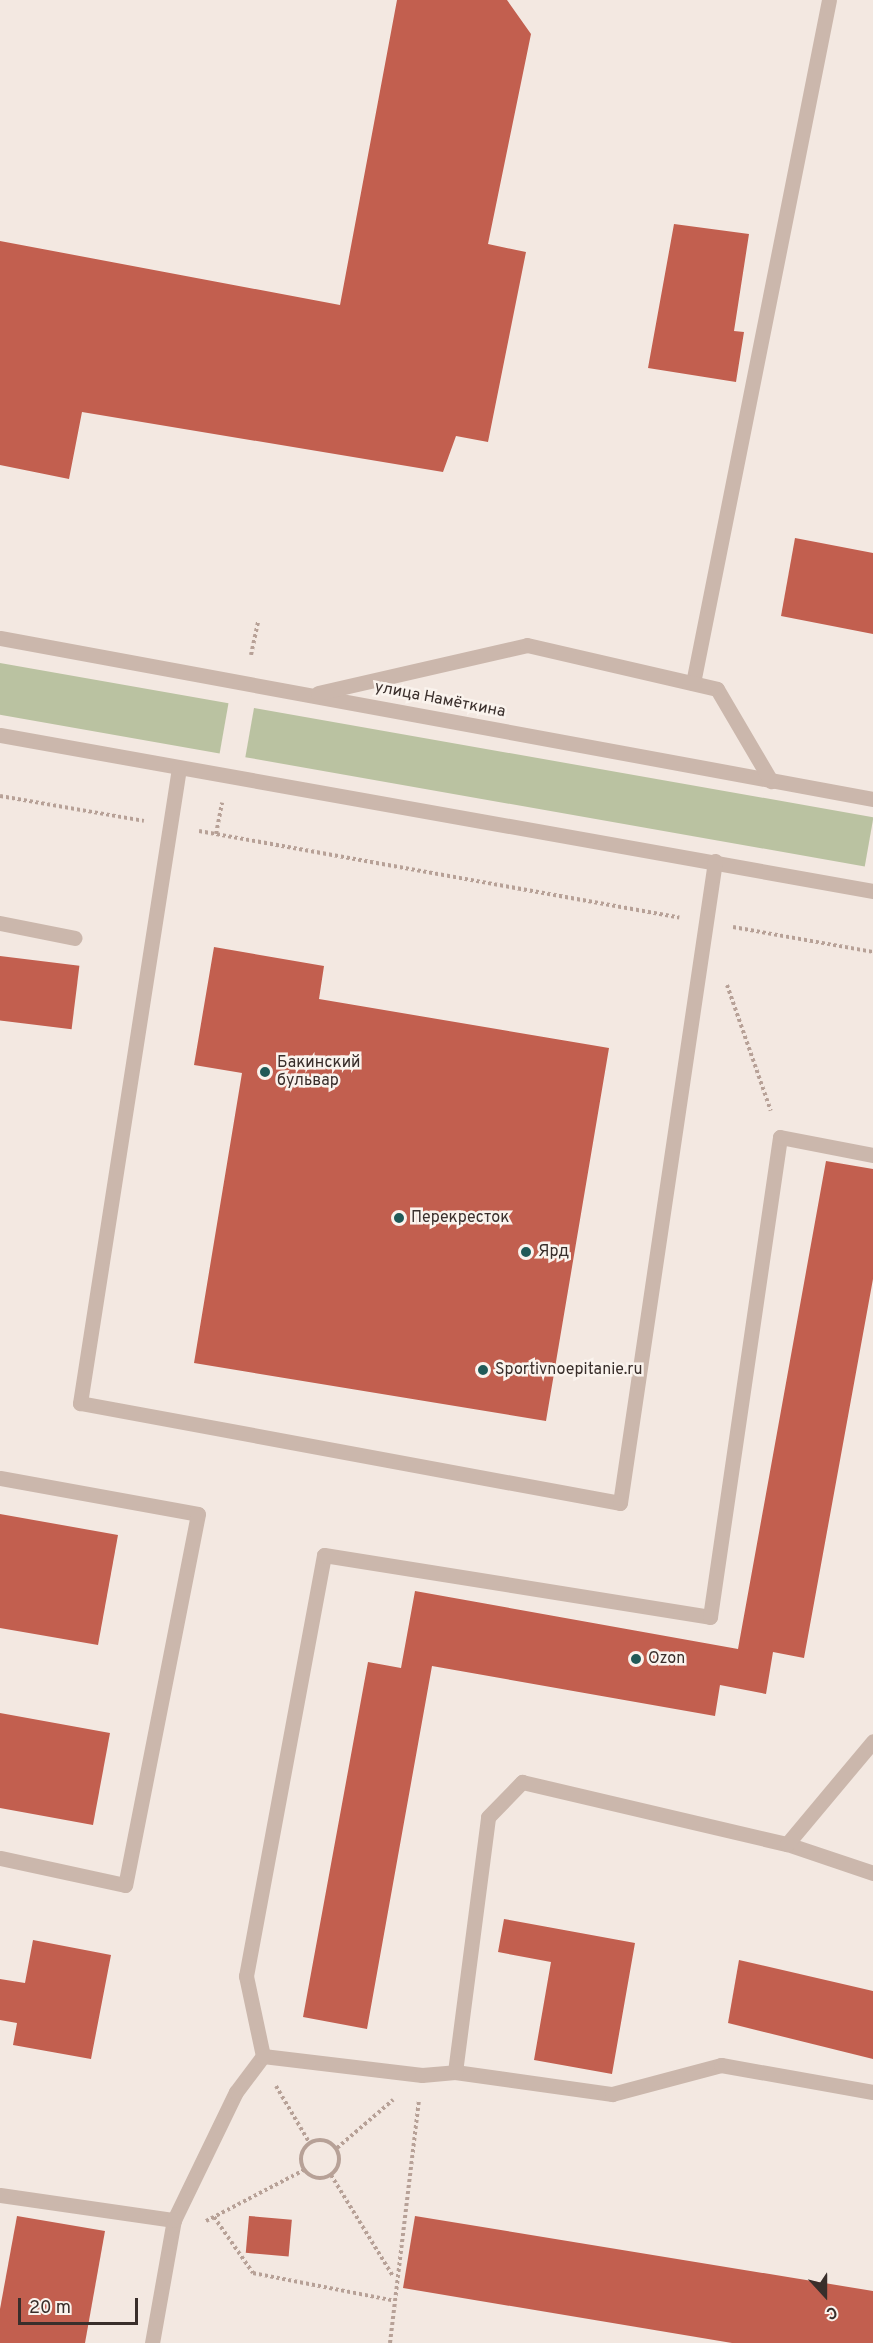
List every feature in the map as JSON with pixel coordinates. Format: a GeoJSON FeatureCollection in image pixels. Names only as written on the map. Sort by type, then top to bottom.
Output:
{"type":"FeatureCollection","features":[{"type":"Feature","properties":{"kind":"street"},"geometry":{"type":"LineString","coordinates":[[693,683],[829,0]]}},
{"type":"Feature","properties":{"kind":"street","name":"улица Намёткина"},"geometry":{"type":"LineString","coordinates":[[0,638],[873,799]]}},
{"type":"Feature","properties":{"kind":"street"},"geometry":{"type":"LineString","coordinates":[[312,694],[527,645],[717,689],[771,781]]}},
{"type":"Feature","properties":{"kind":"street"},"geometry":{"type":"LineString","coordinates":[[0,735],[873,891]]}},
{"type":"Feature","properties":{"kind":"street"},"geometry":{"type":"LineString","coordinates":[[179,768],[80,1403],[620,1503],[715,861]]}},
{"type":"Feature","properties":{"kind":"street"},"geometry":{"type":"LineString","coordinates":[[0,923],[75,938]]}},
{"type":"Feature","properties":{"kind":"street"},"geometry":{"type":"LineString","coordinates":[[152,2343],[174,2220],[236,2092],[263,2056],[246,1976],[324,1555],[710,1617],[780,1137],[873,1155]]}},
{"type":"Feature","properties":{"kind":"street"},"geometry":{"type":"LineString","coordinates":[[0,1478],[198,1514],[125,1885],[0,1858]]}},
{"type":"Feature","properties":{"kind":"street"},"geometry":{"type":"LineString","coordinates":[[787,1844],[873,1741]]}},
{"type":"Feature","properties":{"kind":"street"},"geometry":{"type":"LineString","coordinates":[[455,2072],[488,1817],[522,1782],[787,1844],[873,1873]]}},
{"type":"Feature","properties":{"kind":"street"},"geometry":{"type":"LineString","coordinates":[[263,2056],[422,2075],[455,2072],[612,2094],[721,2065],[873,2092]]}},
{"type":"Feature","properties":{"kind":"street"},"geometry":{"type":"LineString","coordinates":[[0,2195],[174,2220]]}},
{"type":"Feature","properties":{"kind":"path"},"geometry":{"type":"LineString","coordinates":[[251,656],[258,621]]}},
{"type":"Feature","properties":{"kind":"path"},"geometry":{"type":"LineString","coordinates":[[0,796],[873,952]]}},
{"type":"Feature","properties":{"kind":"path"},"geometry":{"type":"LineString","coordinates":[[216,834],[223,796]]}},
{"type":"Feature","properties":{"kind":"path"},"geometry":{"type":"LineString","coordinates":[[723,974],[780,1137]]}},
{"type":"Feature","properties":{"kind":"path"},"geometry":{"type":"LineString","coordinates":[[263,2056],[309,2142]]}},
{"type":"Feature","properties":{"kind":"path"},"geometry":{"type":"LineString","coordinates":[[337,2148],[422,2075]]}},
{"type":"Feature","properties":{"kind":"path"},"geometry":{"type":"LineString","coordinates":[[390,2343],[391,2300],[422,2075]]}},
{"type":"Feature","properties":{"kind":"path"},"geometry":{"type":"LineString","coordinates":[[309,2142],[324,2140],[337,2148]]}},
{"type":"Feature","properties":{"kind":"path"},"geometry":{"type":"LineString","coordinates":[[309,2142],[301,2155],[304,2170],[316,2178],[331,2175],[339,2163],[337,2148]]}},
{"type":"Feature","properties":{"kind":"path"},"geometry":{"type":"LineString","coordinates":[[174,2220],[204,2222],[304,2170]]}},
{"type":"Feature","properties":{"kind":"path"},"geometry":{"type":"LineString","coordinates":[[331,2175],[394,2278]]}},
{"type":"Feature","properties":{"kind":"path"},"geometry":{"type":"LineString","coordinates":[[214,2217],[253,2273],[391,2300]]}},
{"type":"Feature","properties":{"kind":"green space"},"geometry":{"type":"Polygon","coordinates":[[[0,663],[228,703],[220,754],[0,715],[0,663]]]}},
{"type":"Feature","properties":{"kind":"green space"},"geometry":{"type":"Polygon","coordinates":[[[254,708],[873,817],[865,866],[245,757],[254,708]]]}},
{"type":"Feature","properties":{"kind":"building"},"geometry":{"type":"Polygon","coordinates":[[[397,0],[507,0],[531,34],[488,244],[526,252],[488,442],[456,436],[443,472],[82,412],[69,479],[0,465],[0,241],[340,305],[397,0]]]}},
{"type":"Feature","properties":{"kind":"building"},"geometry":{"type":"Polygon","coordinates":[[[674,224],[749,234],[734,331],[744,332],[736,382],[648,368],[674,224]]]}},
{"type":"Feature","properties":{"kind":"building"},"geometry":{"type":"Polygon","coordinates":[[[795,538],[873,553],[873,634],[781,616],[795,538]]]}},
{"type":"Feature","properties":{"kind":"building","name":"Перекресток"},"geometry":{"type":"Polygon","coordinates":[[[214,947],[324,966],[319,999],[609,1048],[546,1421],[194,1363],[242,1073],[194,1065],[214,947]]]}},
{"type":"Feature","properties":{"kind":"building"},"geometry":{"type":"Polygon","coordinates":[[[0,956],[79,966],[72,1029],[0,1020],[0,956]]]}},
{"type":"Feature","properties":{"kind":"building"},"geometry":{"type":"Polygon","coordinates":[[[826,1161],[873,1169],[873,1279],[804,1658],[773,1652],[766,1694],[720,1685],[715,1716],[432,1666],[367,2029],[303,2017],[368,1662],[401,1668],[415,1591],[738,1649],[826,1161]]]}},
{"type":"Feature","properties":{"kind":"building"},"geometry":{"type":"Polygon","coordinates":[[[0,1514],[118,1535],[98,1645],[0,1628],[0,1514]]]}},
{"type":"Feature","properties":{"kind":"building"},"geometry":{"type":"Polygon","coordinates":[[[0,1713],[110,1733],[93,1825],[0,1808],[0,1713]]]}},
{"type":"Feature","properties":{"kind":"building"},"geometry":{"type":"Polygon","coordinates":[[[504,1919],[635,1943],[612,2074],[534,2060],[551,1962],[498,1952],[504,1919]]]}},
{"type":"Feature","properties":{"kind":"building"},"geometry":{"type":"Polygon","coordinates":[[[33,1940],[111,1955],[91,2059],[13,2045],[17,2023],[0,2020],[0,1979],[25,1983],[33,1940]]]}},
{"type":"Feature","properties":{"kind":"building"},"geometry":{"type":"Polygon","coordinates":[[[739,1960],[873,1991],[873,2059],[728,2023],[739,1960]]]}},
{"type":"Feature","properties":{"kind":"building"},"geometry":{"type":"Polygon","coordinates":[[[17,2216],[105,2231],[85,2343],[0,2343],[0,2309],[17,2216]]]}},
{"type":"Feature","properties":{"kind":"building"},"geometry":{"type":"Polygon","coordinates":[[[249,2216],[292,2220],[289,2257],[246,2253],[249,2216]]]}},
{"type":"Feature","properties":{"kind":"building"},"geometry":{"type":"Polygon","coordinates":[[[415,2216],[873,2291],[873,2343],[732,2343],[403,2288],[415,2216]]]}},
{"type":"Feature","properties":{"kind":"place","name":"Бакинский бульвар"},"geometry":{"type":"Point","coordinates":[265,1072]}},
{"type":"Feature","properties":{"kind":"place","name":"Перекресток"},"geometry":{"type":"Point","coordinates":[399,1218]}},
{"type":"Feature","properties":{"kind":"place","name":"Ярд"},"geometry":{"type":"Point","coordinates":[526,1252]}},
{"type":"Feature","properties":{"kind":"place","name":"Sportivnoepitanie.ru"},"geometry":{"type":"Point","coordinates":[483,1370]}},
{"type":"Feature","properties":{"kind":"place","name":"Ozon"},"geometry":{"type":"Point","coordinates":[636,1659]}}]}
